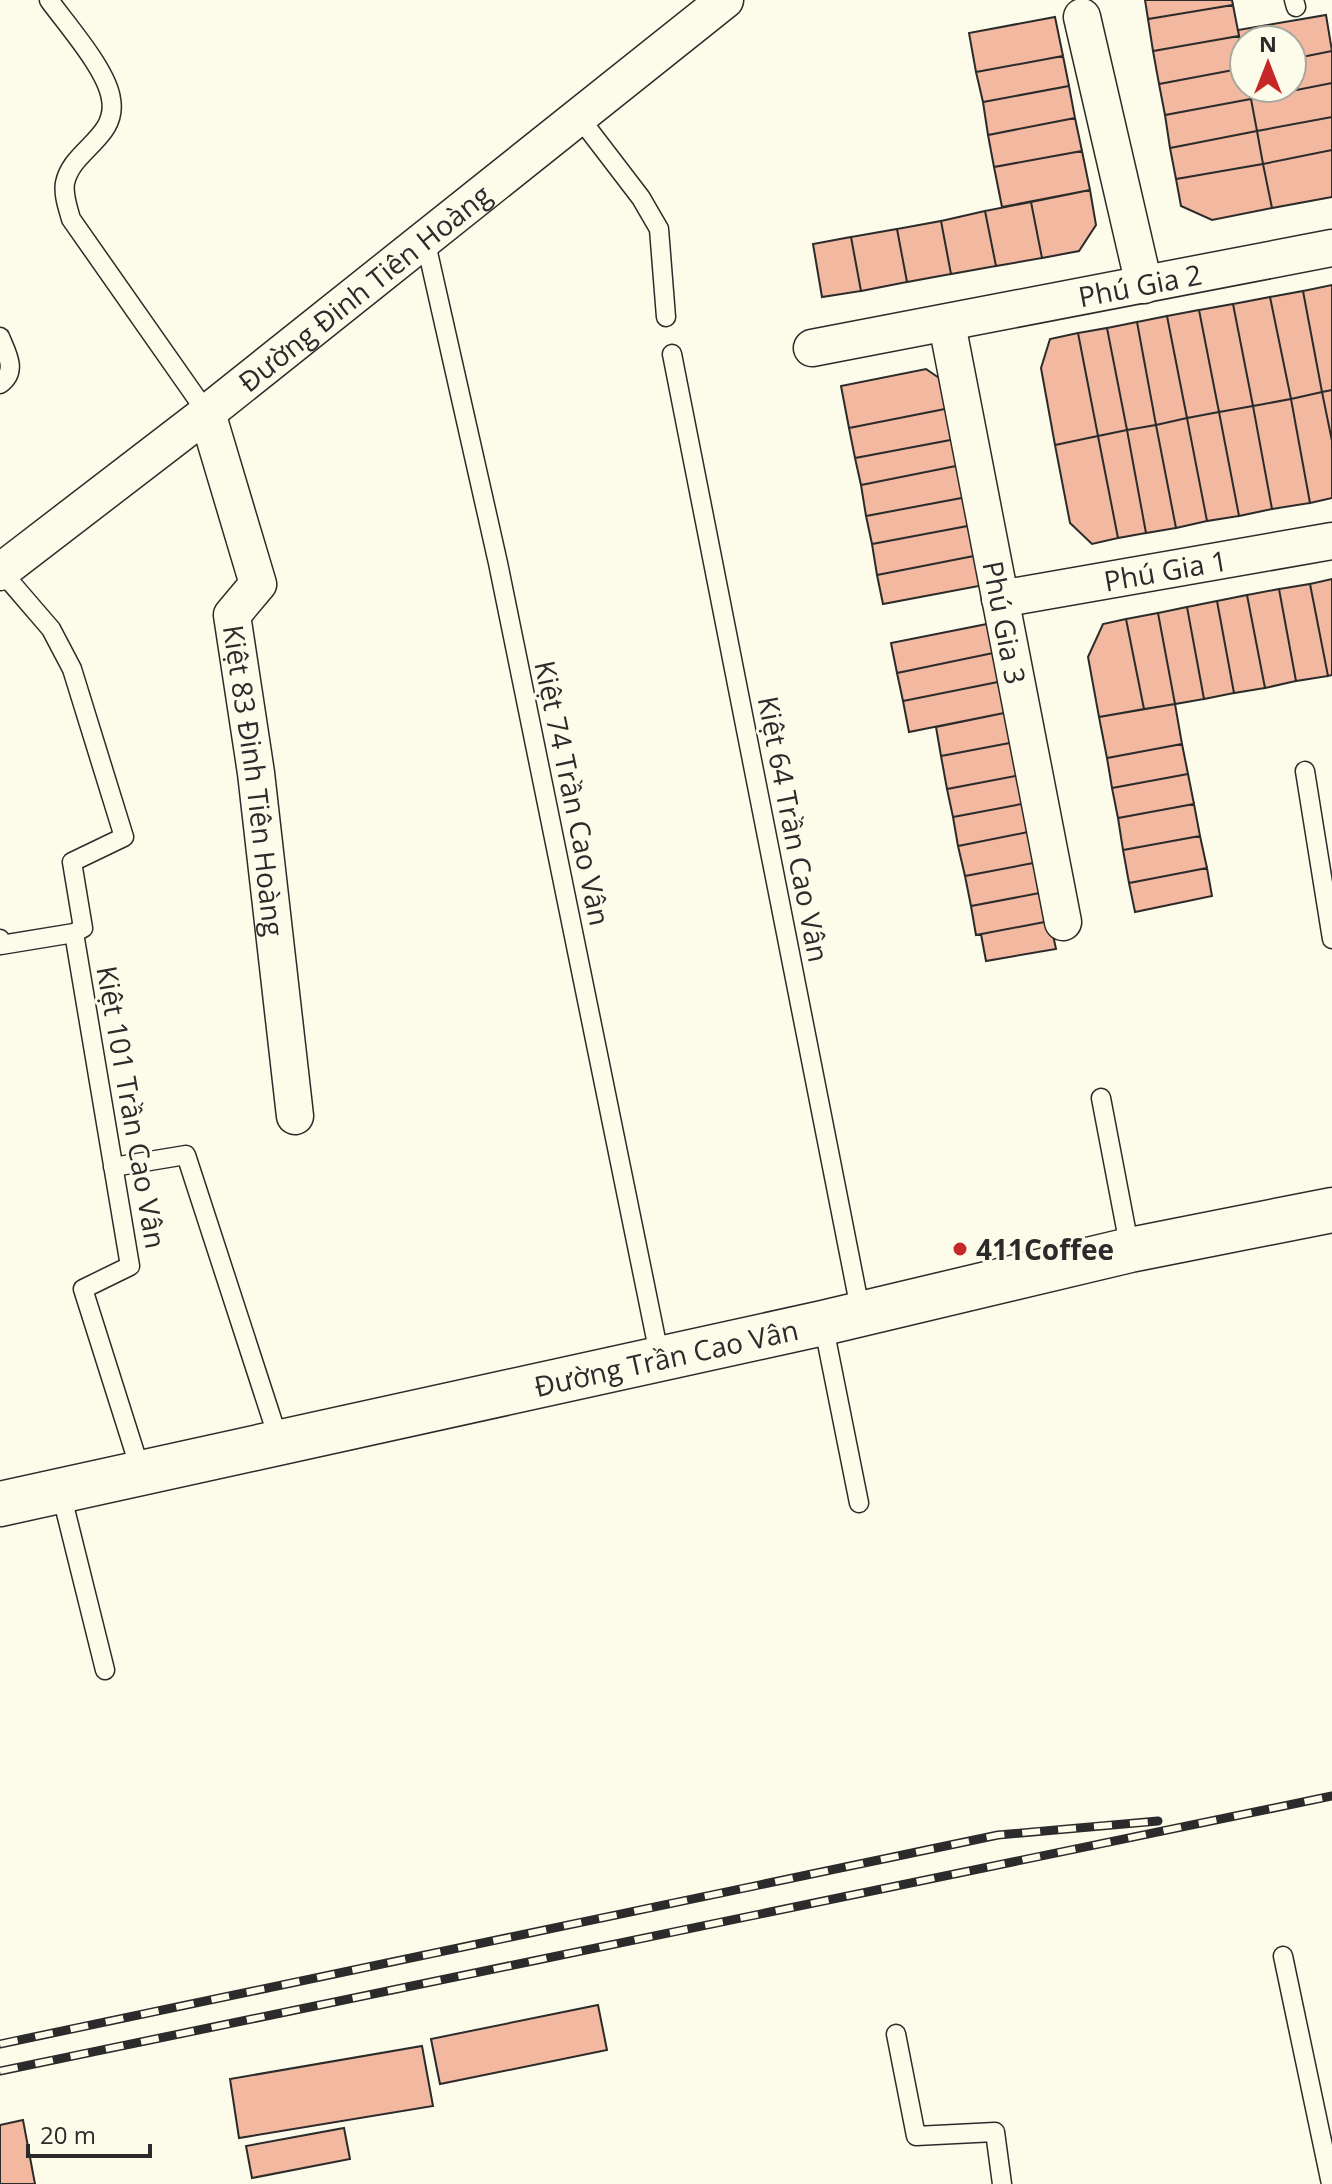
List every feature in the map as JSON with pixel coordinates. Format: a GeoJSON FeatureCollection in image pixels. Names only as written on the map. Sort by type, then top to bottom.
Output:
{"type":"FeatureCollection","features":[{"type":"Feature","properties":{"kind":"main road","name":"Đường Trần Cao Vân"},"geometry":{"type":"LineString","coordinates":[[0,1504],[842,1319],[1130,1250],[1332,1210]]}},
{"type":"Feature","properties":{"kind":"street","name":"Đường Đinh Tiên Hoàng"},"geometry":{"type":"LineString","coordinates":[[1,572],[207,413],[579,117],[708,6]]}},
{"type":"Feature","properties":{"kind":"street"},"geometry":{"type":"LineString","coordinates":[[1082,17],[1144,285]]}},
{"type":"Feature","properties":{"kind":"street","name":"Phú Gia 2"},"geometry":{"type":"LineString","coordinates":[[812,348],[1332,248]]}},
{"type":"Feature","properties":{"kind":"street","name":"Phú Gia 3"},"geometry":{"type":"LineString","coordinates":[[947,324],[1063,922]]}},
{"type":"Feature","properties":{"kind":"street","name":"Kiệt 83 Đinh Tiên Hoàng"},"geometry":{"type":"LineString","coordinates":[[207,413],[258,584],[232,615],[256,773],[295,1116]]}},
{"type":"Feature","properties":{"kind":"street","name":"Phú Gia 1"},"geometry":{"type":"LineString","coordinates":[[1000,599],[1332,541]]}},
{"type":"Feature","properties":{"kind":"lane"},"geometry":{"type":"LineString","coordinates":[[49,0],[106,83],[111,99],[111,116],[106,129],[71,169],[65,183],[71,219],[207,413]]}},
{"type":"Feature","properties":{"kind":"lane"},"geometry":{"type":"LineString","coordinates":[[579,117],[647,205],[659,229],[666,317]]}},
{"type":"Feature","properties":{"kind":"lane","name":"Kiệt 74 Trần Cao Vân"},"geometry":{"type":"LineString","coordinates":[[425,239],[498,563],[660,1359]]}},
{"type":"Feature","properties":{"kind":"lane"},"geometry":{"type":"LineString","coordinates":[[0,337],[11,369],[10,376],[0,384]]}},
{"type":"Feature","properties":{"kind":"lane","name":"Kiệt 64 Trần Cao Vân"},"geometry":{"type":"LineString","coordinates":[[672,354],[842,1319],[859,1503]]}},
{"type":"Feature","properties":{"kind":"lane"},"geometry":{"type":"LineString","coordinates":[[1,572],[51,629],[72,669],[124,837],[72,862],[83,928],[74,933]]}},
{"type":"Feature","properties":{"kind":"lane"},"geometry":{"type":"LineString","coordinates":[[1305,771],[1332,939]]}},
{"type":"Feature","properties":{"kind":"lane","name":"Kiệt 101 Trần Cao Vân"},"geometry":{"type":"LineString","coordinates":[[0,943],[74,933],[130,1266],[83,1289],[141,1475]]}},
{"type":"Feature","properties":{"kind":"lane"},"geometry":{"type":"LineString","coordinates":[[1101,1098],[1130,1250]]}},
{"type":"Feature","properties":{"kind":"lane"},"geometry":{"type":"LineString","coordinates":[[113,1167],[186,1155],[280,1444]]}},
{"type":"Feature","properties":{"kind":"lane"},"geometry":{"type":"LineString","coordinates":[[61,1493],[105,1670]]}},
{"type":"Feature","properties":{"kind":"lane"},"geometry":{"type":"LineString","coordinates":[[1283,1956],[1331,2184]]}},
{"type":"Feature","properties":{"kind":"lane"},"geometry":{"type":"LineString","coordinates":[[896,2034],[916,2136],[995,2132],[1002,2184]]}},
{"type":"Feature","properties":{"kind":"building"},"geometry":{"type":"Polygon","coordinates":[[[1145,0],[1232,0],[1233,5],[1148,19],[1145,0]]]}},
{"type":"Feature","properties":{"kind":"building"},"geometry":{"type":"Polygon","coordinates":[[[1233,5],[1237,24],[1228,24],[1228,38],[1153,51],[1148,19],[1233,5]]]}},
{"type":"Feature","properties":{"kind":"building"},"geometry":{"type":"Polygon","coordinates":[[[1326,15],[1332,51],[1308,56],[1308,24],[1273,24],[1326,15]]]}},
{"type":"Feature","properties":{"kind":"building"},"geometry":{"type":"Polygon","coordinates":[[[1055,17],[1063,56],[976,72],[969,33],[1055,17]]]}},
{"type":"Feature","properties":{"kind":"building"},"geometry":{"type":"Polygon","coordinates":[[[1228,38],[1228,71],[1159,84],[1153,51],[1228,38]]]}},
{"type":"Feature","properties":{"kind":"building"},"geometry":{"type":"Polygon","coordinates":[[[1332,51],[1332,83],[1308,88],[1308,56],[1332,51]]]}},
{"type":"Feature","properties":{"kind":"building"},"geometry":{"type":"Polygon","coordinates":[[[1063,56],[1069,86],[983,102],[976,72],[1063,56]]]}},
{"type":"Feature","properties":{"kind":"building"},"geometry":{"type":"Polygon","coordinates":[[[1228,71],[1228,103],[1165,115],[1159,84],[1228,71]]]}},
{"type":"Feature","properties":{"kind":"building"},"geometry":{"type":"Polygon","coordinates":[[[1332,83],[1332,117],[1257,131],[1252,104],[1308,104],[1308,88],[1332,83]]]}},
{"type":"Feature","properties":{"kind":"building"},"geometry":{"type":"Polygon","coordinates":[[[1069,86],[1075,118],[988,135],[983,102],[1069,86]]]}},
{"type":"Feature","properties":{"kind":"building"},"geometry":{"type":"Polygon","coordinates":[[[1228,103],[1252,104],[1257,131],[1170,148],[1165,115],[1228,103]]]}},
{"type":"Feature","properties":{"kind":"building"},"geometry":{"type":"Polygon","coordinates":[[[1332,117],[1332,150],[1263,164],[1257,131],[1332,117]]]}},
{"type":"Feature","properties":{"kind":"building"},"geometry":{"type":"Polygon","coordinates":[[[1075,118],[1082,151],[994,167],[988,135],[1075,118]]]}},
{"type":"Feature","properties":{"kind":"building"},"geometry":{"type":"Polygon","coordinates":[[[1257,131],[1263,164],[1176,179],[1170,148],[1257,131]]]}},
{"type":"Feature","properties":{"kind":"building"},"geometry":{"type":"Polygon","coordinates":[[[1332,150],[1332,197],[1272,208],[1263,164],[1332,150]]]}},
{"type":"Feature","properties":{"kind":"building"},"geometry":{"type":"Polygon","coordinates":[[[1082,151],[1090,190],[1002,207],[994,167],[1082,151]]]}},
{"type":"Feature","properties":{"kind":"building"},"geometry":{"type":"Polygon","coordinates":[[[1263,164],[1272,208],[1212,220],[1181,206],[1176,179],[1263,164]]]}},
{"type":"Feature","properties":{"kind":"building"},"geometry":{"type":"Polygon","coordinates":[[[1090,190],[1096,225],[1079,251],[1042,258],[1031,202],[1090,190]]]}},
{"type":"Feature","properties":{"kind":"building"},"geometry":{"type":"Polygon","coordinates":[[[1031,202],[1042,258],[996,266],[985,211],[1031,202]]]}},
{"type":"Feature","properties":{"kind":"building"},"geometry":{"type":"Polygon","coordinates":[[[985,211],[996,266],[951,274],[941,221],[985,211]]]}},
{"type":"Feature","properties":{"kind":"building"},"geometry":{"type":"Polygon","coordinates":[[[941,221],[951,274],[907,282],[897,229],[941,221]]]}},
{"type":"Feature","properties":{"kind":"building"},"geometry":{"type":"Polygon","coordinates":[[[897,229],[907,282],[861,291],[851,237],[897,229]]]}},
{"type":"Feature","properties":{"kind":"building"},"geometry":{"type":"Polygon","coordinates":[[[851,237],[861,291],[822,297],[813,244],[851,237]]]}},
{"type":"Feature","properties":{"kind":"building"},"geometry":{"type":"Polygon","coordinates":[[[1332,285],[1332,390],[1322,392],[1303,291],[1332,285]]]}},
{"type":"Feature","properties":{"kind":"building"},"geometry":{"type":"Polygon","coordinates":[[[1303,291],[1322,392],[1291,399],[1270,297],[1303,291]]]}},
{"type":"Feature","properties":{"kind":"building"},"geometry":{"type":"Polygon","coordinates":[[[1270,297],[1291,399],[1253,406],[1233,304],[1270,297]]]}},
{"type":"Feature","properties":{"kind":"building"},"geometry":{"type":"Polygon","coordinates":[[[1233,304],[1253,406],[1219,412],[1199,310],[1233,304]]]}},
{"type":"Feature","properties":{"kind":"building"},"geometry":{"type":"Polygon","coordinates":[[[1199,310],[1219,412],[1187,418],[1167,316],[1199,310]]]}},
{"type":"Feature","properties":{"kind":"building"},"geometry":{"type":"Polygon","coordinates":[[[1167,316],[1187,418],[1156,425],[1137,322],[1167,316]]]}},
{"type":"Feature","properties":{"kind":"building"},"geometry":{"type":"Polygon","coordinates":[[[1137,322],[1156,425],[1127,430],[1107,328],[1137,322]]]}},
{"type":"Feature","properties":{"kind":"building"},"geometry":{"type":"Polygon","coordinates":[[[1107,328],[1127,430],[1098,436],[1078,333],[1107,328]]]}},
{"type":"Feature","properties":{"kind":"building"},"geometry":{"type":"Polygon","coordinates":[[[1078,333],[1098,436],[1055,445],[1041,368],[1050,339],[1078,333]]]}},
{"type":"Feature","properties":{"kind":"building"},"geometry":{"type":"Polygon","coordinates":[[[926,369],[945,382],[950,408],[849,428],[841,386],[926,369]]]}},
{"type":"Feature","properties":{"kind":"building"},"geometry":{"type":"Polygon","coordinates":[[[1332,390],[1332,441],[1322,392],[1332,390]]]}},
{"type":"Feature","properties":{"kind":"building"},"geometry":{"type":"Polygon","coordinates":[[[1322,392],[1332,441],[1332,498],[1310,503],[1291,399],[1322,392]]]}},
{"type":"Feature","properties":{"kind":"building"},"geometry":{"type":"Polygon","coordinates":[[[1291,399],[1310,503],[1272,509],[1253,406],[1291,399]]]}},
{"type":"Feature","properties":{"kind":"building"},"geometry":{"type":"Polygon","coordinates":[[[1253,406],[1272,509],[1239,516],[1219,412],[1253,406]]]}},
{"type":"Feature","properties":{"kind":"building"},"geometry":{"type":"Polygon","coordinates":[[[950,408],[956,439],[855,458],[849,428],[950,408]]]}},
{"type":"Feature","properties":{"kind":"building"},"geometry":{"type":"Polygon","coordinates":[[[1219,412],[1239,516],[1207,521],[1187,418],[1219,412]]]}},
{"type":"Feature","properties":{"kind":"building"},"geometry":{"type":"Polygon","coordinates":[[[1187,418],[1207,521],[1176,528],[1156,425],[1187,418]]]}},
{"type":"Feature","properties":{"kind":"building"},"geometry":{"type":"Polygon","coordinates":[[[1156,425],[1176,528],[1146,533],[1127,430],[1156,425]]]}},
{"type":"Feature","properties":{"kind":"building"},"geometry":{"type":"Polygon","coordinates":[[[1127,430],[1146,533],[1118,538],[1098,436],[1127,430]]]}},
{"type":"Feature","properties":{"kind":"building"},"geometry":{"type":"Polygon","coordinates":[[[1098,436],[1118,538],[1092,544],[1070,523],[1055,445],[1098,436]]]}},
{"type":"Feature","properties":{"kind":"building"},"geometry":{"type":"Polygon","coordinates":[[[956,439],[961,465],[861,485],[855,458],[956,439]]]}},
{"type":"Feature","properties":{"kind":"building"},"geometry":{"type":"Polygon","coordinates":[[[961,465],[967,497],[866,516],[861,485],[961,465]]]}},
{"type":"Feature","properties":{"kind":"building"},"geometry":{"type":"Polygon","coordinates":[[[967,497],[973,525],[872,544],[866,516],[967,497]]]}},
{"type":"Feature","properties":{"kind":"building"},"geometry":{"type":"Polygon","coordinates":[[[973,525],[979,555],[877,575],[872,544],[973,525]]]}},
{"type":"Feature","properties":{"kind":"building"},"geometry":{"type":"Polygon","coordinates":[[[979,555],[984,585],[883,604],[877,575],[979,555]]]}},
{"type":"Feature","properties":{"kind":"building"},"geometry":{"type":"Polygon","coordinates":[[[1332,579],[1332,675],[1328,676],[1310,584],[1332,579]]]}},
{"type":"Feature","properties":{"kind":"building"},"geometry":{"type":"Polygon","coordinates":[[[1310,584],[1328,676],[1296,681],[1279,589],[1310,584]]]}},
{"type":"Feature","properties":{"kind":"building"},"geometry":{"type":"Polygon","coordinates":[[[1279,589],[1296,681],[1265,688],[1247,595],[1279,589]]]}},
{"type":"Feature","properties":{"kind":"building"},"geometry":{"type":"Polygon","coordinates":[[[1247,595],[1265,688],[1234,693],[1217,601],[1247,595]]]}},
{"type":"Feature","properties":{"kind":"building"},"geometry":{"type":"Polygon","coordinates":[[[1217,601],[1234,693],[1204,699],[1187,607],[1217,601]]]}},
{"type":"Feature","properties":{"kind":"building"},"geometry":{"type":"Polygon","coordinates":[[[1187,607],[1204,699],[1175,704],[1158,613],[1187,607]]]}},
{"type":"Feature","properties":{"kind":"building"},"geometry":{"type":"Polygon","coordinates":[[[1158,613],[1175,704],[1144,709],[1126,619],[1158,613]]]}},
{"type":"Feature","properties":{"kind":"building"},"geometry":{"type":"Polygon","coordinates":[[[1126,619],[1144,709],[1099,717],[1088,657],[1103,624],[1126,619]]]}},
{"type":"Feature","properties":{"kind":"building"},"geometry":{"type":"Polygon","coordinates":[[[992,623],[998,652],[897,673],[891,643],[992,623]]]}},
{"type":"Feature","properties":{"kind":"building"},"geometry":{"type":"Polygon","coordinates":[[[998,652],[1003,681],[903,701],[897,673],[998,652]]]}},
{"type":"Feature","properties":{"kind":"building"},"geometry":{"type":"Polygon","coordinates":[[[1003,681],[1009,712],[909,732],[903,701],[1003,681]]]}},
{"type":"Feature","properties":{"kind":"building"},"geometry":{"type":"Polygon","coordinates":[[[1175,704],[1182,744],[1107,758],[1099,717],[1175,704]]]}},
{"type":"Feature","properties":{"kind":"building"},"geometry":{"type":"Polygon","coordinates":[[[1009,712],[1015,742],[941,756],[936,727],[1009,712]]]}},
{"type":"Feature","properties":{"kind":"building"},"geometry":{"type":"Polygon","coordinates":[[[1015,742],[1021,775],[947,789],[941,756],[1015,742]]]}},
{"type":"Feature","properties":{"kind":"building"},"geometry":{"type":"Polygon","coordinates":[[[1182,744],[1188,774],[1112,788],[1107,758],[1182,744]]]}},
{"type":"Feature","properties":{"kind":"building"},"geometry":{"type":"Polygon","coordinates":[[[1188,774],[1194,804],[1118,818],[1112,788],[1188,774]]]}},
{"type":"Feature","properties":{"kind":"building"},"geometry":{"type":"Polygon","coordinates":[[[1021,775],[1027,803],[953,817],[947,789],[1021,775]]]}},
{"type":"Feature","properties":{"kind":"building"},"geometry":{"type":"Polygon","coordinates":[[[1027,803],[1033,831],[958,846],[953,817],[1027,803]]]}},
{"type":"Feature","properties":{"kind":"building"},"geometry":{"type":"Polygon","coordinates":[[[1194,804],[1200,836],[1123,850],[1118,818],[1194,804]]]}},
{"type":"Feature","properties":{"kind":"building"},"geometry":{"type":"Polygon","coordinates":[[[1033,831],[1039,862],[965,876],[958,846],[1033,831]]]}},
{"type":"Feature","properties":{"kind":"building"},"geometry":{"type":"Polygon","coordinates":[[[1200,836],[1207,868],[1129,883],[1123,850],[1200,836]]]}},
{"type":"Feature","properties":{"kind":"building"},"geometry":{"type":"Polygon","coordinates":[[[1039,862],[1045,892],[971,906],[965,876],[1039,862]]]}},
{"type":"Feature","properties":{"kind":"building"},"geometry":{"type":"Polygon","coordinates":[[[1207,868],[1212,896],[1135,912],[1129,883],[1207,868]]]}},
{"type":"Feature","properties":{"kind":"building"},"geometry":{"type":"Polygon","coordinates":[[[1045,892],[1050,921],[976,935],[971,906],[1045,892]]]}},
{"type":"Feature","properties":{"kind":"building"},"geometry":{"type":"Polygon","coordinates":[[[1050,921],[1056,949],[986,961],[981,934],[1050,921]]]}},
{"type":"Feature","properties":{"kind":"building"},"geometry":{"type":"Polygon","coordinates":[[[598,2005],[607,2050],[440,2084],[431,2039],[598,2005]]]}},
{"type":"Feature","properties":{"kind":"building"},"geometry":{"type":"Polygon","coordinates":[[[422,2046],[433,2106],[239,2138],[230,2079],[422,2046]]]}},
{"type":"Feature","properties":{"kind":"building"},"geometry":{"type":"Polygon","coordinates":[[[23,2120],[35,2184],[0,2184],[0,2125],[23,2120]]]}},
{"type":"Feature","properties":{"kind":"building"},"geometry":{"type":"Polygon","coordinates":[[[344,2128],[350,2159],[252,2178],[246,2146],[344,2128]]]}},
{"type":"Feature","properties":{"kind":"railway"},"geometry":{"type":"LineString","coordinates":[[0,2071],[1332,1796]]}},
{"type":"Feature","properties":{"kind":"railway"},"geometry":{"type":"LineString","coordinates":[[0,2044],[998,1835],[1158,1821]]}},
{"type":"Feature","properties":{"kind":"place","name":"411Coffee"},"geometry":{"type":"Point","coordinates":[960,1249]}}]}
